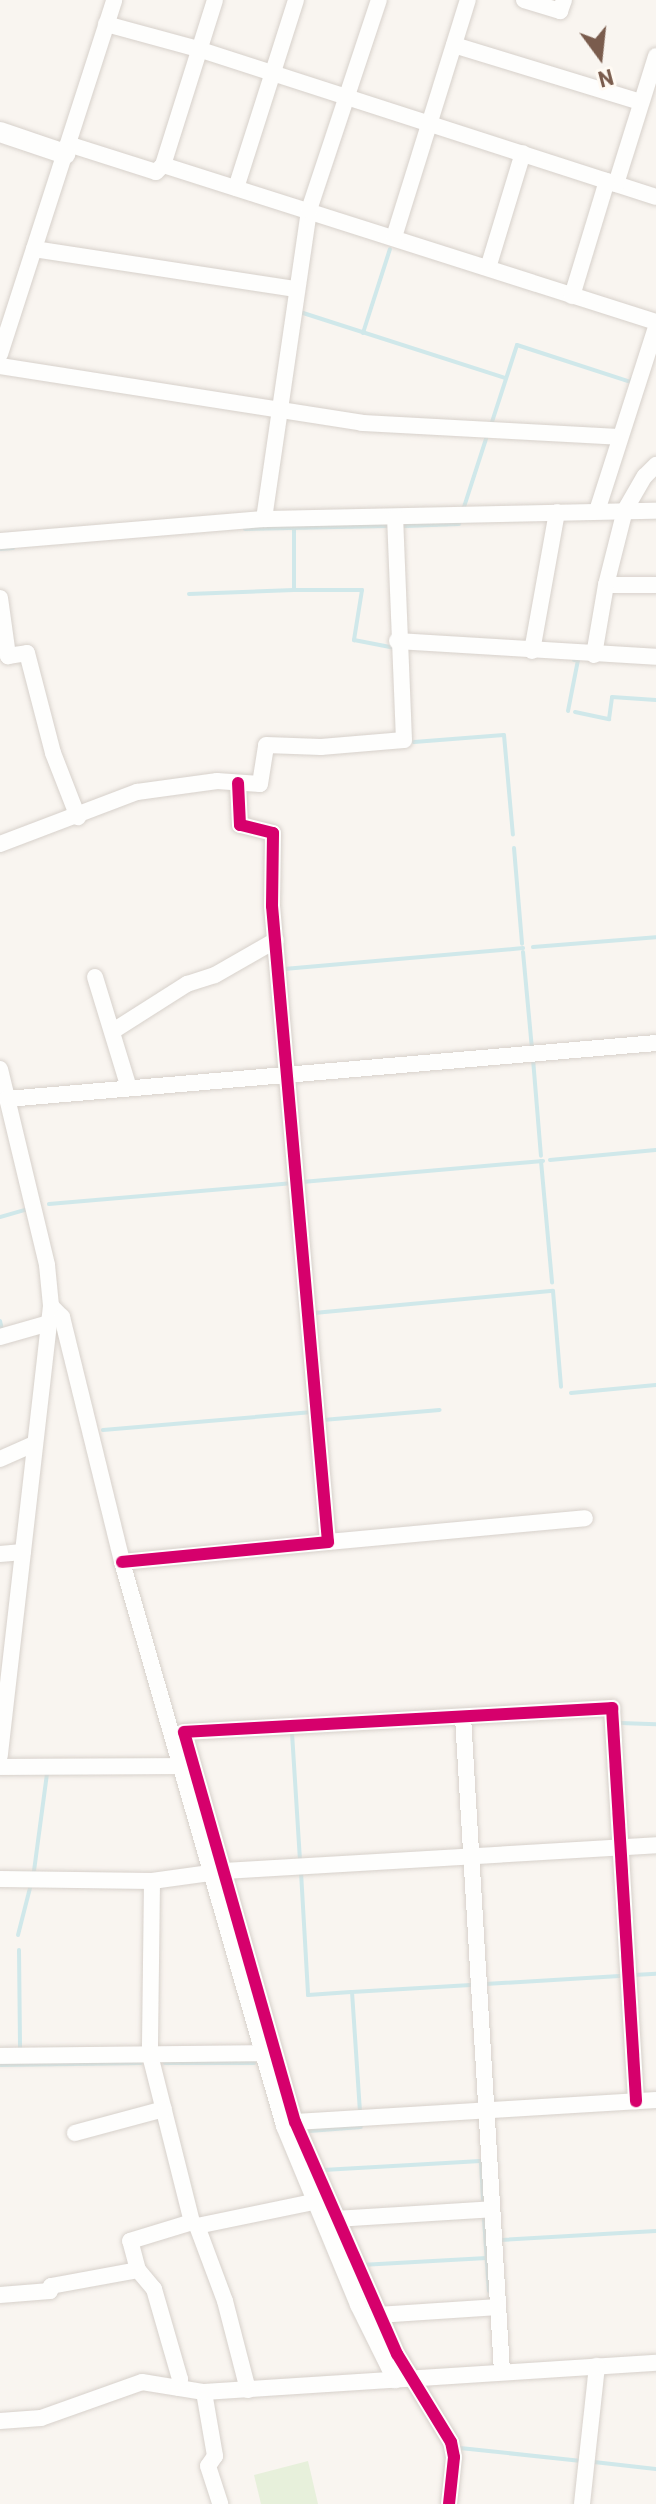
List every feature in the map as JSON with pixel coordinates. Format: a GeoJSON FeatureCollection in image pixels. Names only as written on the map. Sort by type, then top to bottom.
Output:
{"type":"FeatureCollection","features":[{"type":"Feature","properties":{"kind":"street"},"geometry":{"type":"LineString","coordinates":[[0,354],[114,0]]}},
{"type":"Feature","properties":{"kind":"street"},"geometry":{"type":"LineString","coordinates":[[0,132],[156,172],[163,165],[215,0]]}},
{"type":"Feature","properties":{"kind":"street"},"geometry":{"type":"LineString","coordinates":[[236,188],[296,0]]}},
{"type":"Feature","properties":{"kind":"street"},"geometry":{"type":"LineString","coordinates":[[264,519],[309,210],[379,0]]}},
{"type":"Feature","properties":{"kind":"street"},"geometry":{"type":"LineString","coordinates":[[394,237],[468,0]]}},
{"type":"Feature","properties":{"kind":"street"},"geometry":{"type":"LineString","coordinates":[[524,0],[560,11],[564,0]]}},
{"type":"Feature","properties":{"kind":"street"},"geometry":{"type":"LineString","coordinates":[[106,24],[198,49],[656,197]]}},
{"type":"Feature","properties":{"kind":"street"},"geometry":{"type":"LineString","coordinates":[[454,45],[641,102]]}},
{"type":"Feature","properties":{"kind":"street"},"geometry":{"type":"LineString","coordinates":[[572,296],[656,56]]}},
{"type":"Feature","properties":{"kind":"street"},"geometry":{"type":"LineString","coordinates":[[488,268],[523,153]]}},
{"type":"Feature","properties":{"kind":"street"},"geometry":{"type":"LineString","coordinates":[[163,165],[656,324],[597,511]]}},
{"type":"Feature","properties":{"kind":"street"},"geometry":{"type":"LineString","coordinates":[[34,249],[296,289]]}},
{"type":"Feature","properties":{"kind":"street"},"geometry":{"type":"LineString","coordinates":[[0,366],[362,423],[620,437]]}},
{"type":"Feature","properties":{"kind":"street"},"geometry":{"type":"LineString","coordinates":[[594,655],[606,585],[625,510],[645,476],[656,465]]}},
{"type":"Feature","properties":{"kind":"street"},"geometry":{"type":"LineString","coordinates":[[0,541],[264,519],[656,511]]}},
{"type":"Feature","properties":{"kind":"street"},"geometry":{"type":"LineString","coordinates":[[532,651],[557,512]]}},
{"type":"Feature","properties":{"kind":"street"},"geometry":{"type":"LineString","coordinates":[[0,844],[78,817],[137,792],[217,781],[260,784],[266,745],[321,747],[404,740],[397,641],[395,517]]}},
{"type":"Feature","properties":{"kind":"street"},"geometry":{"type":"LineString","coordinates":[[606,585],[656,585]]}},
{"type":"Feature","properties":{"kind":"street"},"geometry":{"type":"LineString","coordinates":[[0,598],[8,656],[27,653],[53,753],[78,817]]}},
{"type":"Feature","properties":{"kind":"street"},"geometry":{"type":"LineString","coordinates":[[397,641],[656,657]]}},
{"type":"Feature","properties":{"kind":"street"},"geometry":{"type":"LineString","coordinates":[[238,783],[240,825],[273,833],[272,906],[328,1542]]}},
{"type":"Feature","properties":{"kind":"street"},"geometry":{"type":"LineString","coordinates":[[113,1031],[187,984],[215,975],[276,940]]}},
{"type":"Feature","properties":{"kind":"street"},"geometry":{"type":"LineString","coordinates":[[95,977],[129,1088]]}},
{"type":"Feature","properties":{"kind":"street"},"geometry":{"type":"LineString","coordinates":[[4,1092],[129,1088],[656,1043]]}},
{"type":"Feature","properties":{"kind":"street"},"geometry":{"type":"LineString","coordinates":[[0,1069],[47,1265],[51,1306],[0,1756]]}},
{"type":"Feature","properties":{"kind":"street"},"geometry":{"type":"LineString","coordinates":[[51,1306],[62,1317],[125,1561],[269,2054],[284,2126],[378,2315],[451,2442],[454,2457],[449,2504]]}},
{"type":"Feature","properties":{"kind":"street"},"geometry":{"type":"LineString","coordinates":[[0,1337],[49,1323]]}},
{"type":"Feature","properties":{"kind":"street"},"geometry":{"type":"LineString","coordinates":[[0,1459],[34,1444]]}},
{"type":"Feature","properties":{"kind":"street"},"geometry":{"type":"LineString","coordinates":[[125,1561],[585,1518]]}},
{"type":"Feature","properties":{"kind":"street"},"geometry":{"type":"LineString","coordinates":[[0,1554],[23,1552]]}},
{"type":"Feature","properties":{"kind":"street"},"geometry":{"type":"LineString","coordinates":[[186,1766],[184,1732],[612,1708],[618,1847],[636,2101]]}},
{"type":"Feature","properties":{"kind":"street"},"geometry":{"type":"LineString","coordinates":[[463,1717],[502,2371]]}},
{"type":"Feature","properties":{"kind":"street"},"geometry":{"type":"LineString","coordinates":[[0,1767],[186,1766]]}},
{"type":"Feature","properties":{"kind":"street"},"geometry":{"type":"LineString","coordinates":[[0,1879],[152,1881],[217,1873],[656,1845]]}},
{"type":"Feature","properties":{"kind":"street"},"geometry":{"type":"LineString","coordinates":[[152,1881],[150,2055],[194,2224],[225,2301],[248,2390]]}},
{"type":"Feature","properties":{"kind":"street"},"geometry":{"type":"LineString","coordinates":[[0,2056],[269,2054]]}},
{"type":"Feature","properties":{"kind":"street"},"geometry":{"type":"LineString","coordinates":[[269,2054],[324,2209],[395,2380]]}},
{"type":"Feature","properties":{"kind":"street"},"geometry":{"type":"LineString","coordinates":[[295,2122],[656,2100]]}},
{"type":"Feature","properties":{"kind":"street"},"geometry":{"type":"LineString","coordinates":[[75,2133],[164,2109]]}},
{"type":"Feature","properties":{"kind":"street"},"geometry":{"type":"LineString","coordinates":[[178,2388],[180,2379],[154,2289],[138,2270],[130,2241],[194,2224],[324,2209],[492,2209]]}},
{"type":"Feature","properties":{"kind":"street"},"geometry":{"type":"LineString","coordinates":[[0,2295],[50,2291],[51,2286],[138,2270]]}},
{"type":"Feature","properties":{"kind":"street"},"geometry":{"type":"LineString","coordinates":[[378,2315],[498,2307]]}},
{"type":"Feature","properties":{"kind":"street"},"geometry":{"type":"LineString","coordinates":[[0,2421],[41,2418],[142,2382],[204,2392],[395,2380],[413,2376],[656,2363]]}},
{"type":"Feature","properties":{"kind":"street"},"geometry":{"type":"LineString","coordinates":[[582,2504],[597,2366]]}},
{"type":"Feature","properties":{"kind":"street"},"geometry":{"type":"LineString","coordinates":[[204,2392],[215,2456],[208,2466],[220,2504]]}},
{"type":"Feature","properties":{"kind":"green space"},"geometry":{"type":"Polygon","coordinates":[[[308,2461],[318,2504],[261,2504],[254,2475],[308,2461]]]}},
{"type":"Feature","properties":{"kind":"waterway"},"geometry":{"type":"LineString","coordinates":[[363,333],[390,249]]}},
{"type":"Feature","properties":{"kind":"waterway"},"geometry":{"type":"LineString","coordinates":[[300,312],[506,378]]}},
{"type":"Feature","properties":{"kind":"waterway"},"geometry":{"type":"LineString","coordinates":[[491,425],[517,345],[631,382],[632,379]]}},
{"type":"Feature","properties":{"kind":"waterway"},"geometry":{"type":"LineString","coordinates":[[464,507],[487,436]]}},
{"type":"Feature","properties":{"kind":"waterway"},"geometry":{"type":"LineString","coordinates":[[405,526],[459,524]]}},
{"type":"Feature","properties":{"kind":"waterway"},"geometry":{"type":"LineString","coordinates":[[245,529],[386,526]]}},
{"type":"Feature","properties":{"kind":"waterway"},"geometry":{"type":"LineString","coordinates":[[294,528],[294,590],[362,590],[354,640],[391,647]]}},
{"type":"Feature","properties":{"kind":"waterway"},"geometry":{"type":"LineString","coordinates":[[0,549],[13,548]]}},
{"type":"Feature","properties":{"kind":"waterway"},"geometry":{"type":"LineString","coordinates":[[189,594],[294,590]]}},
{"type":"Feature","properties":{"kind":"waterway"},"geometry":{"type":"LineString","coordinates":[[568,711],[578,660],[574,660]]}},
{"type":"Feature","properties":{"kind":"waterway"},"geometry":{"type":"LineString","coordinates":[[575,712],[609,719],[612,697],[656,700]]}},
{"type":"Feature","properties":{"kind":"waterway"},"geometry":{"type":"LineString","coordinates":[[414,742],[504,735],[513,835]]}},
{"type":"Feature","properties":{"kind":"waterway"},"geometry":{"type":"LineString","coordinates":[[514,848],[522,944]]}},
{"type":"Feature","properties":{"kind":"waterway"},"geometry":{"type":"LineString","coordinates":[[533,947],[656,937]]}},
{"type":"Feature","properties":{"kind":"waterway"},"geometry":{"type":"LineString","coordinates":[[284,969],[523,948]]}},
{"type":"Feature","properties":{"kind":"waterway"},"geometry":{"type":"LineString","coordinates":[[523,952],[532,1049]]}},
{"type":"Feature","properties":{"kind":"waterway"},"geometry":{"type":"LineString","coordinates":[[533,1059],[541,1156]]}},
{"type":"Feature","properties":{"kind":"waterway"},"geometry":{"type":"LineString","coordinates":[[550,1160],[656,1150]]}},
{"type":"Feature","properties":{"kind":"waterway"},"geometry":{"type":"LineString","coordinates":[[541,1161],[552,1283]]}},
{"type":"Feature","properties":{"kind":"waterway"},"geometry":{"type":"LineString","coordinates":[[302,1182],[543,1161]]}},
{"type":"Feature","properties":{"kind":"waterway"},"geometry":{"type":"LineString","coordinates":[[49,1204],[293,1183]]}},
{"type":"Feature","properties":{"kind":"waterway"},"geometry":{"type":"LineString","coordinates":[[0,1217],[25,1210]]}},
{"type":"Feature","properties":{"kind":"waterway"},"geometry":{"type":"LineString","coordinates":[[314,1313],[553,1291],[561,1387]]}},
{"type":"Feature","properties":{"kind":"waterway"},"geometry":{"type":"LineString","coordinates":[[0,1321],[2,1330]]}},
{"type":"Feature","properties":{"kind":"waterway"},"geometry":{"type":"LineString","coordinates":[[571,1393],[656,1385]]}},
{"type":"Feature","properties":{"kind":"waterway"},"geometry":{"type":"LineString","coordinates":[[323,1420],[440,1410]]}},
{"type":"Feature","properties":{"kind":"waterway"},"geometry":{"type":"LineString","coordinates":[[103,1430],[312,1412]]}},
{"type":"Feature","properties":{"kind":"waterway"},"geometry":{"type":"LineString","coordinates":[[620,1723],[656,1724]]}},
{"type":"Feature","properties":{"kind":"waterway"},"geometry":{"type":"LineString","coordinates":[[292,1733],[300,1859]]}},
{"type":"Feature","properties":{"kind":"waterway"},"geometry":{"type":"LineString","coordinates":[[34,1871],[47,1774]]}},
{"type":"Feature","properties":{"kind":"waterway"},"geometry":{"type":"LineString","coordinates":[[301,1872],[308,1995],[351,1992]]}},
{"type":"Feature","properties":{"kind":"waterway"},"geometry":{"type":"LineString","coordinates":[[18,1935],[30,1888]]}},
{"type":"Feature","properties":{"kind":"waterway"},"geometry":{"type":"LineString","coordinates":[[19,1950],[20,2048]]}},
{"type":"Feature","properties":{"kind":"waterway"},"geometry":{"type":"LineString","coordinates":[[634,1975],[656,1974]]}},
{"type":"Feature","properties":{"kind":"waterway"},"geometry":{"type":"LineString","coordinates":[[485,1984],[620,1976]]}},
{"type":"Feature","properties":{"kind":"waterway"},"geometry":{"type":"LineString","coordinates":[[360,2112],[352,1992],[471,1985]]}},
{"type":"Feature","properties":{"kind":"waterway"},"geometry":{"type":"LineString","coordinates":[[0,2065],[141,2063]]}},
{"type":"Feature","properties":{"kind":"waterway"},"geometry":{"type":"LineString","coordinates":[[165,2063],[254,2063]]}},
{"type":"Feature","properties":{"kind":"waterway"},"geometry":{"type":"LineString","coordinates":[[309,2131],[361,2127]]}},
{"type":"Feature","properties":{"kind":"waterway"},"geometry":{"type":"LineString","coordinates":[[323,2170],[481,2161],[483,2200]]}},
{"type":"Feature","properties":{"kind":"waterway"},"geometry":{"type":"LineString","coordinates":[[484,2218],[489,2291]]}},
{"type":"Feature","properties":{"kind":"waterway"},"geometry":{"type":"LineString","coordinates":[[501,2240],[656,2231]]}},
{"type":"Feature","properties":{"kind":"waterway"},"geometry":{"type":"LineString","coordinates":[[361,2265],[487,2258]]}},
{"type":"Feature","properties":{"kind":"waterway"},"geometry":{"type":"LineString","coordinates":[[460,2448],[581,2461]]}},
{"type":"Feature","properties":{"kind":"waterway"},"geometry":{"type":"LineString","coordinates":[[594,2462],[656,2469]]}},
{"type":"Feature","properties":{"kind":"cycle path"},"geometry":{"type":"LineString","coordinates":[[122,1562],[328,1542],[272,906],[273,833],[240,825],[238,783]]}},
{"type":"Feature","properties":{"kind":"cycle path"},"geometry":{"type":"LineString","coordinates":[[449,2504],[454,2457],[451,2442],[397,2354],[295,2122],[184,1732],[612,1708],[636,2101]]}}]}
